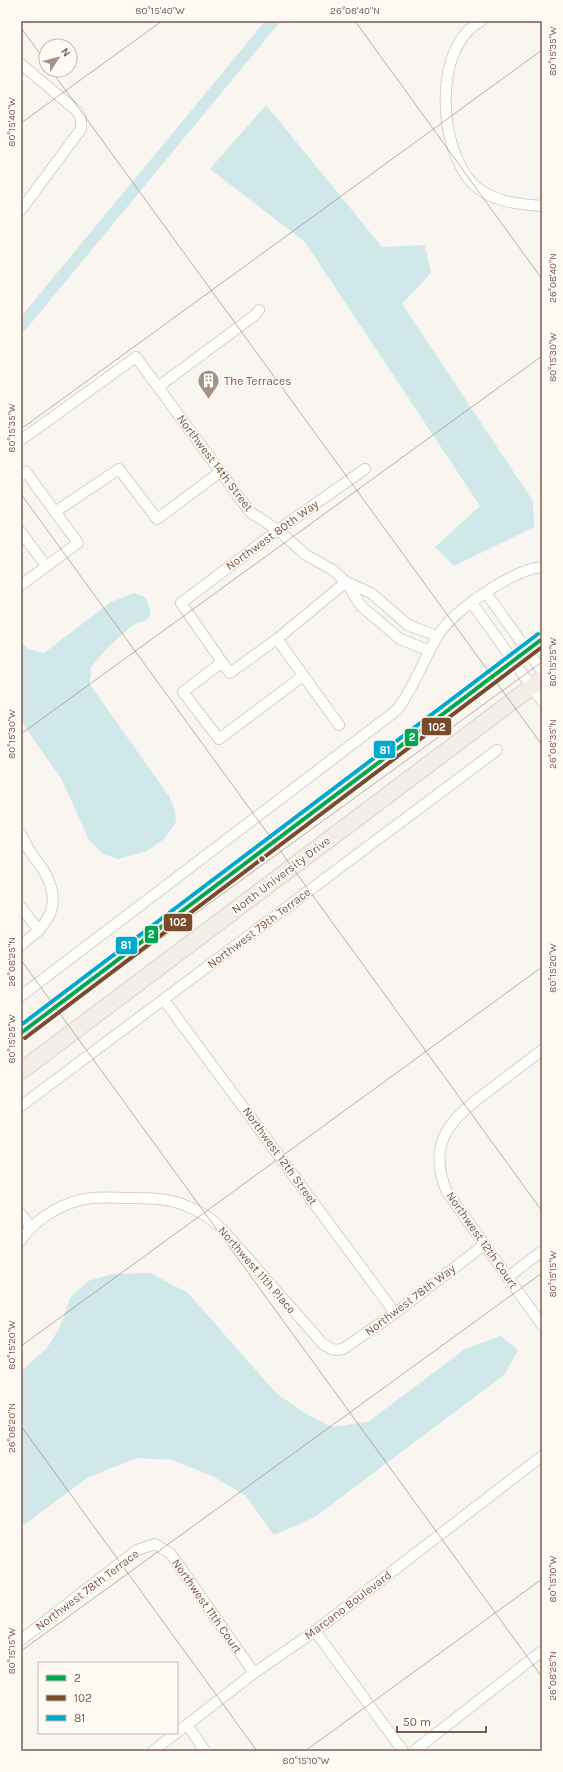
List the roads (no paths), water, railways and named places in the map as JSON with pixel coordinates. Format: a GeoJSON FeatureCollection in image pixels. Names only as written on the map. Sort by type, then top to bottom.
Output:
{"type":"FeatureCollection","features":[{"type":"Feature","properties":{"kind":"main road"},"geometry":{"type":"LineString","coordinates":[[21,1033],[542,639]]}},
{"type":"Feature","properties":{"kind":"main road","name":"North University Drive"},"geometry":{"type":"LineString","coordinates":[[21,1070],[537,683]]}},
{"type":"Feature","properties":{"kind":"street"},"geometry":{"type":"LineString","coordinates":[[481,21],[465,35],[458,44],[448,74],[448,129],[458,163],[474,185],[485,194],[497,199],[542,206]]}},
{"type":"Feature","properties":{"kind":"street"},"geometry":{"type":"LineString","coordinates":[[21,64],[71,103],[81,118],[81,128],[76,138],[21,210]]}},
{"type":"Feature","properties":{"kind":"street"},"geometry":{"type":"LineString","coordinates":[[158,387],[255,315],[259,310]]}},
{"type":"Feature","properties":{"kind":"street","name":"Northwest 14th Street"},"geometry":{"type":"LineString","coordinates":[[21,440],[136,357],[250,512],[278,530],[306,555],[333,570],[346,582],[362,606],[400,639],[430,651]]}},
{"type":"Feature","properties":{"kind":"street"},"geometry":{"type":"LineString","coordinates":[[55,512],[119,469],[157,519],[220,472]]}},
{"type":"Feature","properties":{"kind":"street","name":"Northwest 80th Way"},"geometry":{"type":"LineString","coordinates":[[222,662],[181,603],[278,530],[365,469]]}},
{"type":"Feature","properties":{"kind":"street"},"geometry":{"type":"LineString","coordinates":[[21,475],[26,472],[78,543],[21,585]]}},
{"type":"Feature","properties":{"kind":"street"},"geometry":{"type":"LineString","coordinates":[[21,532],[46,566]]}},
{"type":"Feature","properties":{"kind":"street"},"geometry":{"type":"LineString","coordinates":[[21,996],[396,710],[406,697],[437,636],[456,614],[518,573],[542,567]]}},
{"type":"Feature","properties":{"kind":"street"},"geometry":{"type":"LineString","coordinates":[[303,676],[219,739],[183,692],[222,662],[230,673],[277,639],[346,582]]}},
{"type":"Feature","properties":{"kind":"street","name":"Northwest 14th Street"},"geometry":{"type":"LineString","coordinates":[[346,582],[371,593],[408,625],[437,636]]}},
{"type":"Feature","properties":{"kind":"street"},"geometry":{"type":"LineString","coordinates":[[486,593],[542,671]]}},
{"type":"Feature","properties":{"kind":"street"},"geometry":{"type":"LineString","coordinates":[[472,603],[513,661],[537,683],[542,701]]}},
{"type":"Feature","properties":{"kind":"street"},"geometry":{"type":"LineString","coordinates":[[277,639],[339,725]]}},
{"type":"Feature","properties":{"kind":"street","name":"Northwest 79th Terrace"},"geometry":{"type":"LineString","coordinates":[[21,1106],[497,750]]}},
{"type":"Feature","properties":{"kind":"street"},"geometry":{"type":"LineString","coordinates":[[21,834],[27,847],[52,886],[54,901],[49,915],[40,931],[21,945]]}},
{"type":"Feature","properties":{"kind":"street"},"geometry":{"type":"LineString","coordinates":[[21,907],[40,931]]}},
{"type":"Feature","properties":{"kind":"street","name":"Northwest 12th Street"},"geometry":{"type":"LineString","coordinates":[[164,1000],[395,1313]]}},
{"type":"Feature","properties":{"kind":"street","name":"Northwest 12th Court"},"geometry":{"type":"LineString","coordinates":[[542,1050],[463,1110],[444,1134],[440,1148],[440,1176],[447,1192],[542,1325]]}},
{"type":"Feature","properties":{"kind":"street","name":"Northwest 11th Place"},"geometry":{"type":"LineString","coordinates":[[30,1226],[49,1213],[77,1201],[92,1198],[157,1198],[186,1205],[200,1212],[222,1229],[323,1344],[334,1350]]}},
{"type":"Feature","properties":{"kind":"street"},"geometry":{"type":"LineString","coordinates":[[21,1214],[30,1226],[21,1240]]}},
{"type":"Feature","properties":{"kind":"street","name":"Northwest 78th Way"},"geometry":{"type":"LineString","coordinates":[[334,1350],[343,1349],[395,1313],[484,1245]]}},
{"type":"Feature","properties":{"kind":"street"},"geometry":{"type":"LineString","coordinates":[[508,1277],[542,1251]]}},
{"type":"Feature","properties":{"kind":"street","name":"Marcano Boulevard"},"geometry":{"type":"LineString","coordinates":[[178,1733],[254,1673],[315,1631],[542,1456]]}},
{"type":"Feature","properties":{"kind":"street","name":"Northwest 78th Terrace"},"geometry":{"type":"LineString","coordinates":[[21,1640],[137,1550],[155,1544]]}},
{"type":"Feature","properties":{"kind":"street","name":"Northwest 11th Court"},"geometry":{"type":"LineString","coordinates":[[155,1544],[171,1554],[254,1673]]}},
{"type":"Feature","properties":{"kind":"street"},"geometry":{"type":"LineString","coordinates":[[315,1631],[403,1751]]}},
{"type":"Feature","properties":{"kind":"street"},"geometry":{"type":"LineString","coordinates":[[414,1751],[542,1651]]}},
{"type":"Feature","properties":{"kind":"street"},"geometry":{"type":"LineString","coordinates":[[188,1726],[205,1751]]}},
{"type":"Feature","properties":{"kind":"street","name":"Marcano Boulevard"},"geometry":{"type":"LineString","coordinates":[[153,1751],[177,1734]]}},
{"type":"Feature","properties":{"kind":"water"},"geometry":{"type":"Polygon","coordinates":[[[266,105],[382,247],[425,245],[431,273],[402,304],[533,501],[534,527],[454,566],[435,547],[480,506],[305,242],[210,169],[266,105]]]}},
{"type":"Feature","properties":{"kind":"water"},"geometry":{"type":"Polygon","coordinates":[[[134,593],[146,598],[151,614],[146,620],[133,625],[108,647],[91,667],[90,685],[169,796],[175,810],[176,823],[164,839],[147,851],[118,859],[103,854],[89,840],[62,780],[21,721],[21,642],[28,649],[44,653],[111,602],[134,593]]]}},
{"type":"Feature","properties":{"kind":"water"},"geometry":{"type":"Polygon","coordinates":[[[150,1273],[188,1293],[277,1394],[305,1413],[332,1427],[368,1422],[465,1349],[501,1336],[518,1350],[504,1375],[315,1517],[274,1535],[246,1496],[214,1477],[173,1460],[136,1458],[87,1478],[21,1527],[21,1371],[47,1348],[60,1327],[70,1298],[88,1281],[113,1274],[150,1273]]]}},
{"type":"Feature","properties":{"kind":"waterway"},"geometry":{"type":"LineString","coordinates":[[21,326],[273,21]]}},
{"type":"Feature","properties":{"kind":"place","name":"The Terraces"},"geometry":{"type":"Point","coordinates":[208,400]}}]}
